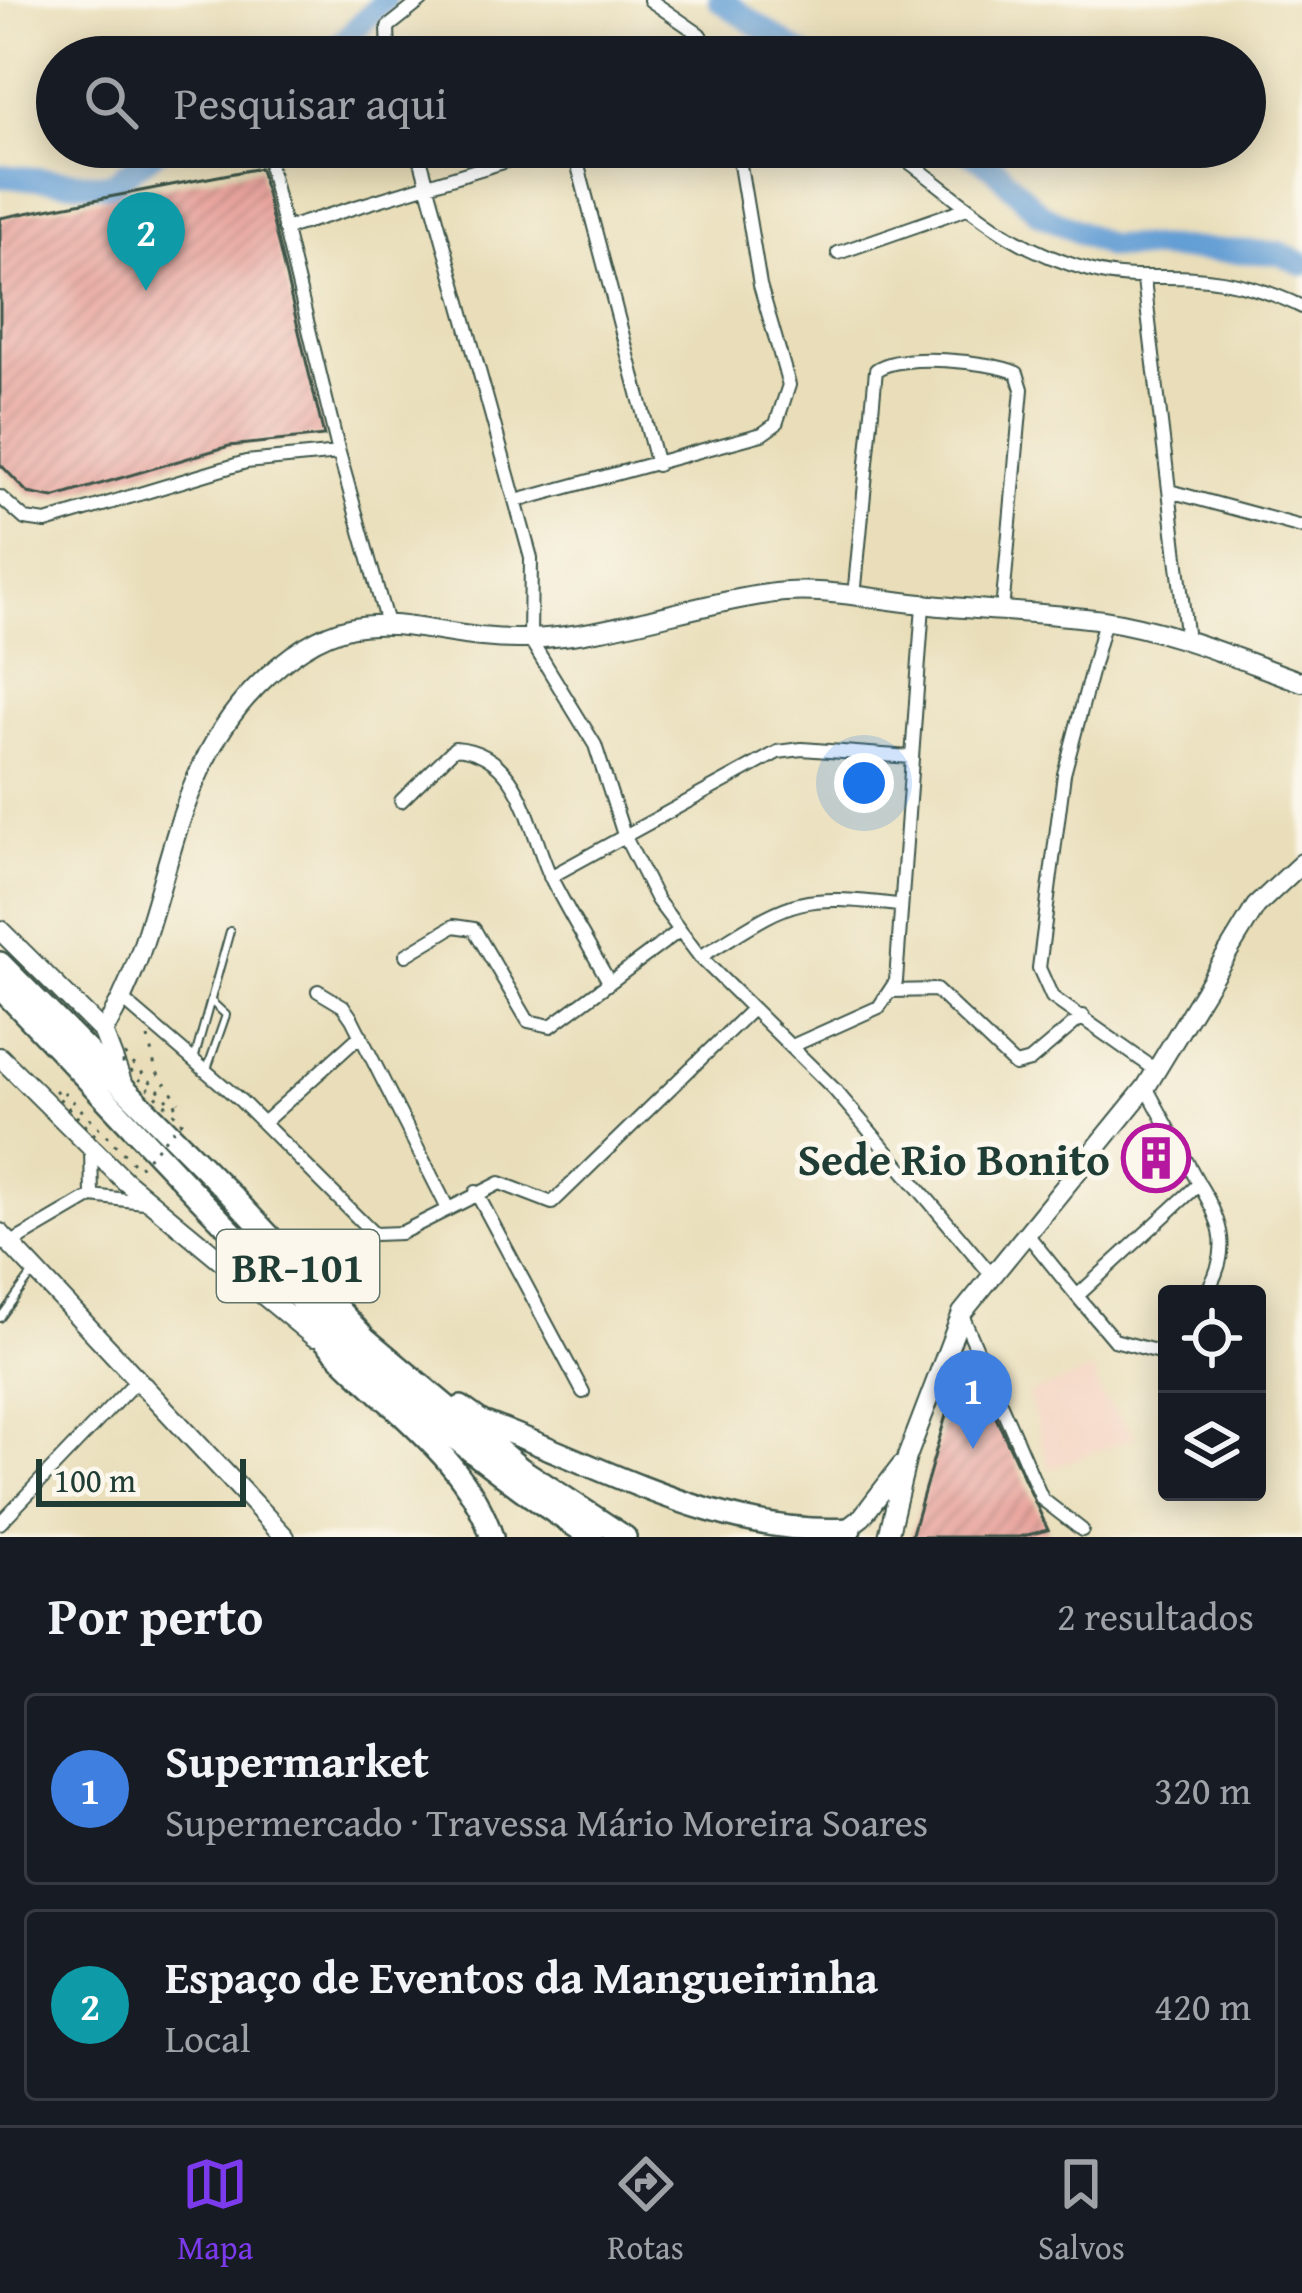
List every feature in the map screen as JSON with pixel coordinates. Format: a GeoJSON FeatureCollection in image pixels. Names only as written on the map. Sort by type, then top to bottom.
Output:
{"type":"FeatureCollection","features":[{"type":"Feature","properties":{"kind":"highway","name":"BR-101"},"geometry":{"type":"LineString","coordinates":[[0,963],[364,1339],[520,1468],[625,1537]]}},
{"type":"Feature","properties":{"kind":"highway","name":"BR-101"},"geometry":{"type":"LineString","coordinates":[[0,988],[266,1262],[454,1439],[592,1537]]}},
{"type":"Feature","properties":{"kind":"highway"},"geometry":{"type":"LineString","coordinates":[[266,1262],[326,1346],[469,1484],[492,1537]]}},
{"type":"Feature","properties":{"kind":"highway"},"geometry":{"type":"LineString","coordinates":[[364,1339],[482,1422],[637,1484],[771,1529],[843,1533]]}},
{"type":"Feature","properties":{"kind":"street"},"geometry":{"type":"LineString","coordinates":[[388,36],[388,27],[422,0]]}},
{"type":"Feature","properties":{"kind":"street"},"geometry":{"type":"LineString","coordinates":[[650,0],[701,36]]}},
{"type":"Feature","properties":{"kind":"street"},"geometry":{"type":"LineString","coordinates":[[423,168],[533,571],[530,640],[595,745],[625,835],[679,931],[700,957],[792,1046],[991,1274]]}},
{"type":"Feature","properties":{"kind":"street"},"geometry":{"type":"LineString","coordinates":[[284,229],[486,168]]}},
{"type":"Feature","properties":{"kind":"street"},"geometry":{"type":"LineString","coordinates":[[579,168],[657,465]]}},
{"type":"Feature","properties":{"kind":"street"},"geometry":{"type":"LineString","coordinates":[[516,501],[762,434],[776,424],[784,408],[787,366],[760,285],[740,168]]}},
{"type":"Feature","properties":{"kind":"street"},"geometry":{"type":"LineString","coordinates":[[914,168],[1014,244],[1048,257],[1144,280],[1215,280],[1302,307]]}},
{"type":"Feature","properties":{"kind":"street"},"geometry":{"type":"LineString","coordinates":[[270,169],[339,453],[386,620]]}},
{"type":"Feature","properties":{"kind":"street"},"geometry":{"type":"LineString","coordinates":[[838,253],[964,209]]}},
{"type":"Feature","properties":{"kind":"street"},"geometry":{"type":"LineString","coordinates":[[1144,280],[1173,492],[1187,641]]}},
{"type":"Feature","properties":{"kind":"street"},"geometry":{"type":"LineString","coordinates":[[854,597],[873,377],[882,365],[902,359],[993,366],[1021,380],[1002,612]]}},
{"type":"Feature","properties":{"kind":"street"},"geometry":{"type":"LineString","coordinates":[[0,497],[25,519],[46,523],[246,462],[339,453]]}},
{"type":"Feature","properties":{"kind":"street"},"geometry":{"type":"LineString","coordinates":[[1173,492],[1302,527]]}},
{"type":"Feature","properties":{"kind":"street"},"geometry":{"type":"LineString","coordinates":[[103,1032],[123,1000],[185,801],[220,729],[256,686],[293,656],[342,631],[386,620],[530,640],[769,593],[854,597],[1105,620],[1187,641],[1302,682]]}},
{"type":"Feature","properties":{"kind":"street"},"geometry":{"type":"LineString","coordinates":[[892,991],[923,605]]}},
{"type":"Feature","properties":{"kind":"street"},"geometry":{"type":"LineString","coordinates":[[1105,620],[1064,774],[1039,968],[1052,997],[1083,1016],[1151,1078],[1214,1208],[1224,1246],[1209,1285]]}},
{"type":"Feature","properties":{"kind":"street"},"geometry":{"type":"LineString","coordinates":[[401,801],[450,750],[466,749],[512,781],[535,826],[550,877],[608,980]]}},
{"type":"Feature","properties":{"kind":"street"},"geometry":{"type":"LineString","coordinates":[[550,877],[778,752],[802,749],[910,757]]}},
{"type":"Feature","properties":{"kind":"street"},"geometry":{"type":"LineString","coordinates":[[888,1537],[907,1457],[962,1313],[1151,1078],[1256,906],[1302,863]]}},
{"type":"Feature","properties":{"kind":"street"},"geometry":{"type":"LineString","coordinates":[[700,957],[798,900],[830,897],[897,904]]}},
{"type":"Feature","properties":{"kind":"street"},"geometry":{"type":"LineString","coordinates":[[406,955],[454,926],[474,929],[528,1021],[542,1027],[568,1016],[608,980],[679,931]]}},
{"type":"Feature","properties":{"kind":"street"},"geometry":{"type":"LineString","coordinates":[[0,930],[103,1032],[126,1091]]}},
{"type":"Feature","properties":{"kind":"street"},"geometry":{"type":"LineString","coordinates":[[792,1046],[870,1012],[892,991],[936,990],[1015,1065],[1030,1061],[1083,1016]]}},
{"type":"Feature","properties":{"kind":"street"},"geometry":{"type":"LineString","coordinates":[[318,991],[344,1006],[447,1207]]}},
{"type":"Feature","properties":{"kind":"street"},"geometry":{"type":"LineString","coordinates":[[123,1000],[263,1123],[374,1234],[401,1233],[476,1192],[506,1183],[535,1200],[552,1203],[751,1010]]}},
{"type":"Feature","properties":{"kind":"street"},"geometry":{"type":"LineString","coordinates":[[263,1123],[361,1035]]}},
{"type":"Feature","properties":{"kind":"street"},"geometry":{"type":"LineString","coordinates":[[0,1057],[153,1204],[326,1346]]}},
{"type":"Feature","properties":{"kind":"street"},"geometry":{"type":"LineString","coordinates":[[92,1196],[93,1142]]}},
{"type":"Feature","properties":{"kind":"street"},"geometry":{"type":"LineString","coordinates":[[1076,1296],[1199,1184]]}},
{"type":"Feature","properties":{"kind":"street"},"geometry":{"type":"LineString","coordinates":[[476,1192],[583,1392]]}},
{"type":"Feature","properties":{"kind":"street"},"geometry":{"type":"LineString","coordinates":[[153,1204],[92,1196],[5,1239],[279,1531]]}},
{"type":"Feature","properties":{"kind":"street"},"geometry":{"type":"LineString","coordinates":[[1027,1234],[1114,1340],[1158,1353]]}},
{"type":"Feature","properties":{"kind":"street"},"geometry":{"type":"LineString","coordinates":[[962,1313],[1042,1499],[1082,1530]]}},
{"type":"Feature","properties":{"kind":"street"},"geometry":{"type":"LineString","coordinates":[[0,1523],[137,1381]]}},
{"type":"Feature","properties":{"kind":"street"},"geometry":{"type":"LineString","coordinates":[[843,1533],[907,1457]]}},
{"type":"Feature","properties":{"kind":"street"},"geometry":{"type":"LineString","coordinates":[[253,1537],[279,1531]]}},
{"type":"Feature","properties":{"kind":"street"},"geometry":{"type":"LineString","coordinates":[[843,1533],[874,1537]]}},
{"type":"Feature","properties":{"kind":"lane"},"geometry":{"type":"LineString","coordinates":[[194,1061],[230,931]]}},
{"type":"Feature","properties":{"kind":"lane"},"geometry":{"type":"LineString","coordinates":[[206,1073],[226,1015],[213,1003]]}},
{"type":"Feature","properties":{"kind":"lane"},"geometry":{"type":"LineString","coordinates":[[0,1318],[34,1272]]}},
{"type":"Feature","properties":{"kind":"path"},"geometry":{"type":"LineString","coordinates":[[93,1142],[54,1093],[60,1088],[137,1168],[182,1121],[120,1060],[125,1054],[174,1106],[179,1102],[148,1051],[149,1024]]}},
{"type":"Feature","properties":{"kind":"shaded area"},"geometry":{"type":"Polygon","coordinates":[[[1093,1370],[1102,1396],[1136,1437],[1049,1469],[1028,1394],[1093,1370]]]}},
{"type":"Feature","properties":{"kind":"building"},"geometry":{"type":"Polygon","coordinates":[[[260,168],[324,436],[229,446],[53,498],[28,493],[0,464],[0,218],[260,168]]]}},
{"type":"Feature","properties":{"kind":"building","name":"Sede Rio Bonito"},"geometry":{"type":"Polygon","coordinates":[[[1148,1133],[1167,1146],[1177,1165],[1164,1183],[1130,1159],[1148,1133]]]}},
{"type":"Feature","properties":{"kind":"building"},"geometry":{"type":"Polygon","coordinates":[[[955,1384],[987,1398],[1048,1530],[1019,1537],[911,1537],[955,1384]]]}},
{"type":"Feature","properties":{"kind":"waterway"},"geometry":{"type":"LineString","coordinates":[[348,36],[385,0]]}},
{"type":"Feature","properties":{"kind":"waterway"},"geometry":{"type":"LineString","coordinates":[[720,0],[774,36]]}},
{"type":"Feature","properties":{"kind":"waterway"},"geometry":{"type":"LineString","coordinates":[[0,176],[110,185],[133,168]]}},
{"type":"Feature","properties":{"kind":"waterway"},"geometry":{"type":"LineString","coordinates":[[994,168],[1039,213],[1108,246],[1280,253],[1302,264]]}},
{"type":"Feature","properties":{"kind":"place","name":"Espaço de Eventos da Mangueirinha"},"geometry":{"type":"Point","coordinates":[146,291]}},
{"type":"Feature","properties":{"kind":"place","name":"Sede Rio Bonito"},"geometry":{"type":"Point","coordinates":[1156,1158]}},
{"type":"Feature","properties":{"kind":"place","name":"Supermarket"},"geometry":{"type":"Point","coordinates":[973,1449]}}]}
